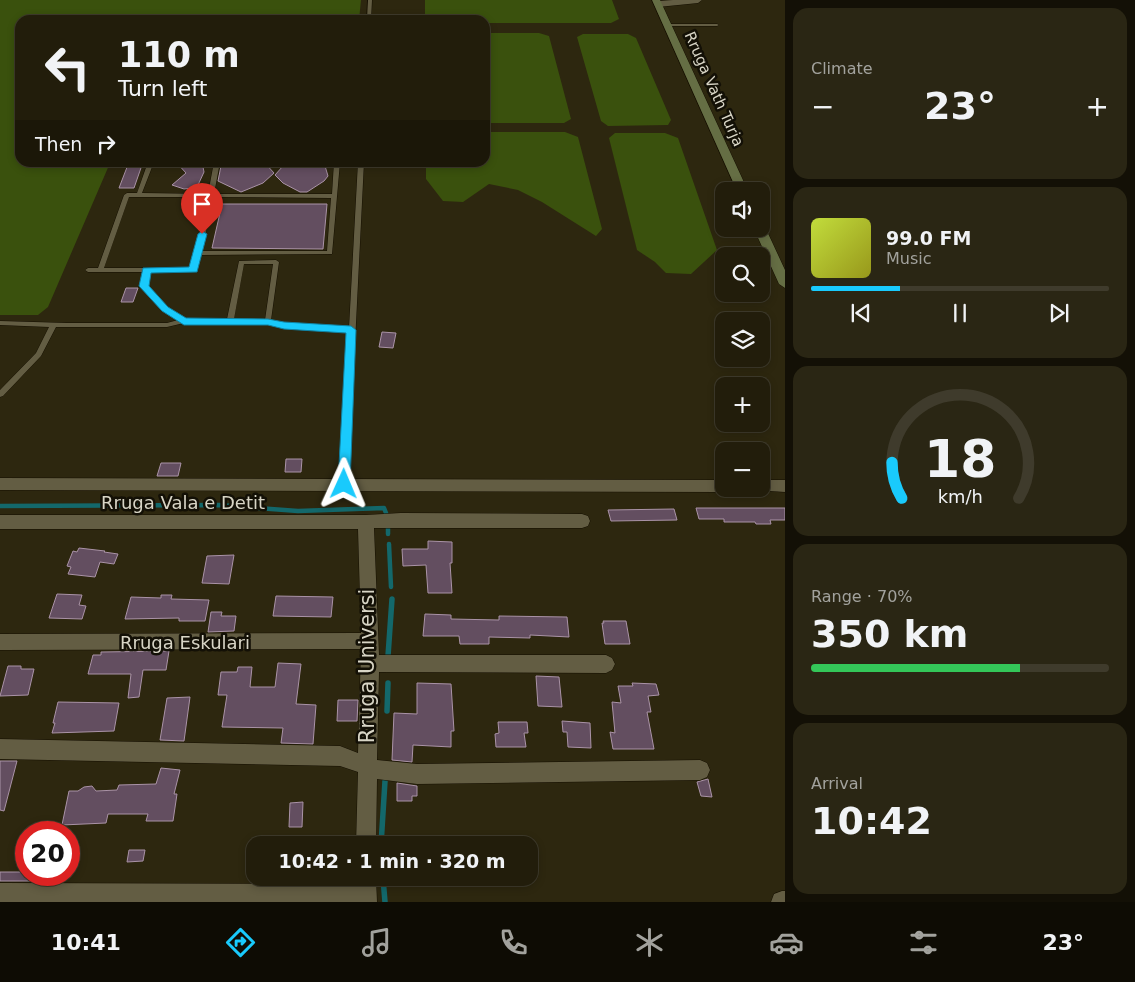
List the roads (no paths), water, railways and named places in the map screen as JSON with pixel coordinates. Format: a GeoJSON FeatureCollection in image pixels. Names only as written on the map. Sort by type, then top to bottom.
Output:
{"type":"FeatureCollection","features":[{"type":"Feature","properties":{"kind":"street"},"geometry":{"type":"LineString","coordinates":[[657,2],[698,0]]}},
{"type":"Feature","properties":{"kind":"street","name":"Rruga Vath Turja"},"geometry":{"type":"LineString","coordinates":[[657,2],[739,182]]}},
{"type":"Feature","properties":{"kind":"street"},"geometry":{"type":"LineString","coordinates":[[764,237],[785,284]]}},
{"type":"Feature","properties":{"kind":"street"},"geometry":{"type":"LineString","coordinates":[[0,484],[715,486]]}},
{"type":"Feature","properties":{"kind":"street"},"geometry":{"type":"LineString","coordinates":[[770,486],[785,486]]}},
{"type":"Feature","properties":{"kind":"street"},"geometry":{"type":"LineString","coordinates":[[366,522],[401,520],[582,521]]}},
{"type":"Feature","properties":{"kind":"street","name":"Rruga Vala e Detit"},"geometry":{"type":"LineString","coordinates":[[0,522],[366,522]]}},
{"type":"Feature","properties":{"kind":"street","name":"Rruga Universi"},"geometry":{"type":"LineString","coordinates":[[366,522],[370,641],[366,836]]}},
{"type":"Feature","properties":{"kind":"street","name":"Rruga Eskulari"},"geometry":{"type":"LineString","coordinates":[[0,642],[370,641]]}},
{"type":"Feature","properties":{"kind":"street"},"geometry":{"type":"LineString","coordinates":[[370,663],[606,664]]}},
{"type":"Feature","properties":{"kind":"street"},"geometry":{"type":"LineString","coordinates":[[0,748],[340,756],[381,771],[417,774],[700,770]]}},
{"type":"Feature","properties":{"kind":"street"},"geometry":{"type":"LineString","coordinates":[[0,894],[366,891]]}},
{"type":"Feature","properties":{"kind":"lane"},"geometry":{"type":"LineString","coordinates":[[369,15],[370,0]]}},
{"type":"Feature","properties":{"kind":"lane"},"geometry":{"type":"LineString","coordinates":[[668,25],[717,25]]}},
{"type":"Feature","properties":{"kind":"lane"},"geometry":{"type":"LineString","coordinates":[[139,195],[149,167]]}},
{"type":"Feature","properties":{"kind":"lane"},"geometry":{"type":"LineString","coordinates":[[88,270],[193,270],[199,253],[216,167]]}},
{"type":"Feature","properties":{"kind":"lane"},"geometry":{"type":"LineString","coordinates":[[199,253],[330,253],[337,167]]}},
{"type":"Feature","properties":{"kind":"lane"},"geometry":{"type":"LineString","coordinates":[[344,484],[361,167]]}},
{"type":"Feature","properties":{"kind":"lane"},"geometry":{"type":"LineString","coordinates":[[100,270],[127,195],[334,196]]}},
{"type":"Feature","properties":{"kind":"lane"},"geometry":{"type":"LineString","coordinates":[[230,322],[241,262],[276,262],[268,322]]}},
{"type":"Feature","properties":{"kind":"lane"},"geometry":{"type":"LineString","coordinates":[[146,270],[144,286],[165,309],[184,321]]}},
{"type":"Feature","properties":{"kind":"lane"},"geometry":{"type":"LineString","coordinates":[[0,323],[167,325],[184,321],[268,322],[284,326],[351,330]]}},
{"type":"Feature","properties":{"kind":"lane"},"geometry":{"type":"LineString","coordinates":[[0,394],[39,354],[54,324]]}},
{"type":"Feature","properties":{"kind":"waterway"},"geometry":{"type":"LineString","coordinates":[[0,506],[219,505],[298,511],[384,508],[386,513]]}},
{"type":"Feature","properties":{"kind":"waterway"},"geometry":{"type":"LineString","coordinates":[[388,528],[388,534]]}},
{"type":"Feature","properties":{"kind":"waterway"},"geometry":{"type":"LineString","coordinates":[[389,544],[391,587]]}},
{"type":"Feature","properties":{"kind":"waterway"},"geometry":{"type":"LineString","coordinates":[[388,656],[392,599]]}},
{"type":"Feature","properties":{"kind":"waterway"},"geometry":{"type":"LineString","coordinates":[[387,711],[388,683]]}},
{"type":"Feature","properties":{"kind":"waterway"},"geometry":{"type":"LineString","coordinates":[[382,836],[385,781]]}},
{"type":"Feature","properties":{"kind":"waterway"},"geometry":{"type":"LineString","coordinates":[[384,886],[385,902]]}}]}
